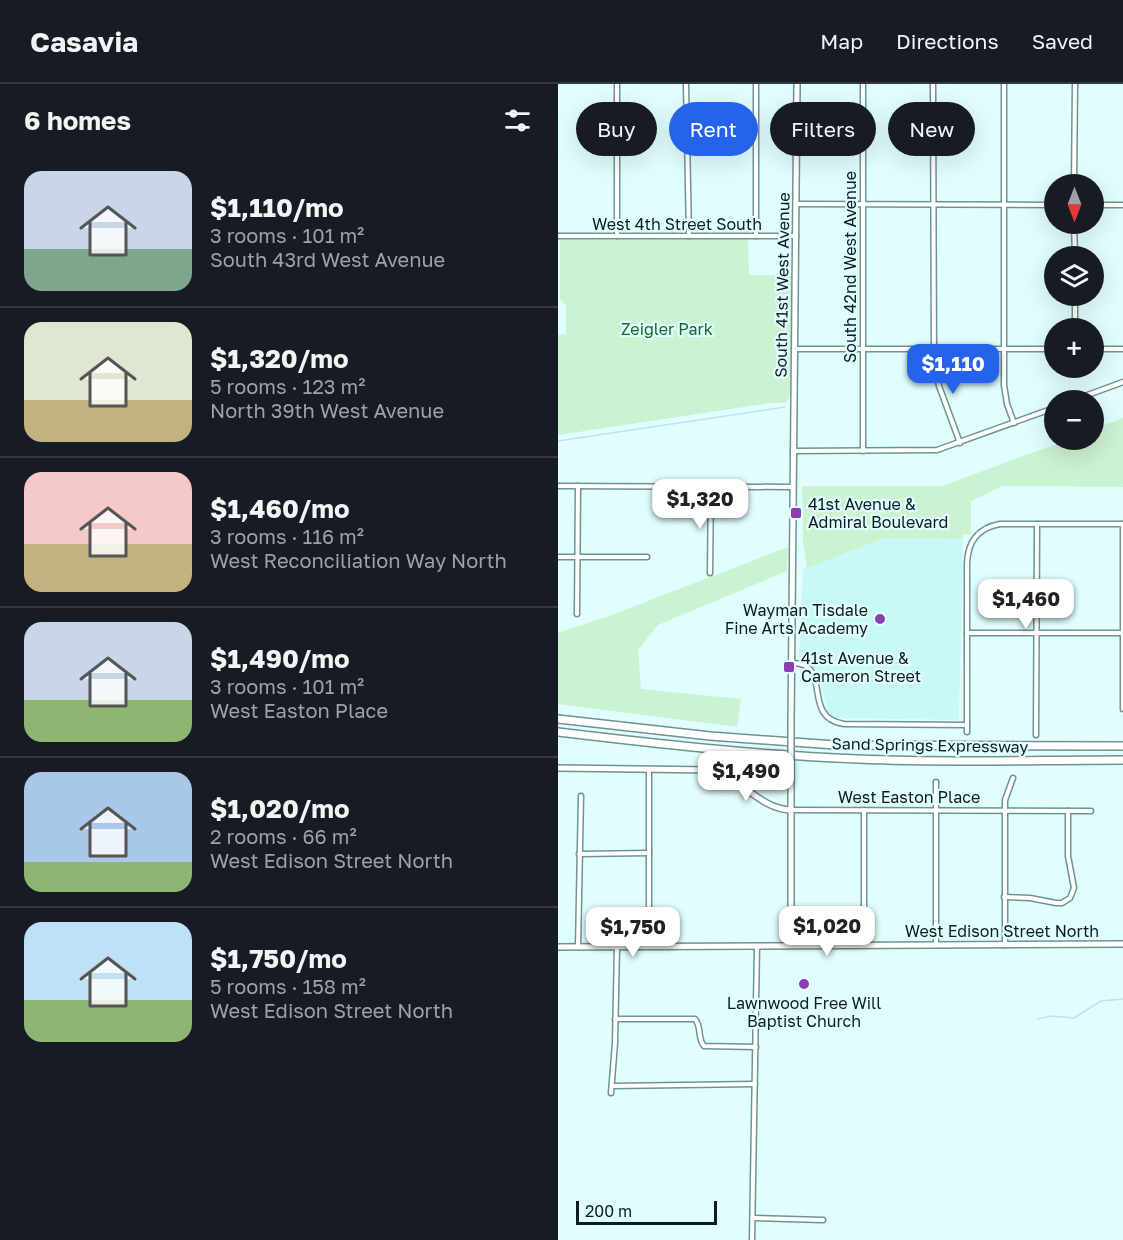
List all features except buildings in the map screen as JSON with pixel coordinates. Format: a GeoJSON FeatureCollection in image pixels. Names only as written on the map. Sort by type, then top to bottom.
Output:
{"type":"FeatureCollection","features":[{"type":"Feature","properties":{"kind":"highway","name":"Sand Springs Expressway"},"geometry":{"type":"LineString","coordinates":[[558,719],[710,736],[835,745],[1123,746]]}},
{"type":"Feature","properties":{"kind":"highway","name":"Sand Springs Expressway"},"geometry":{"type":"LineString","coordinates":[[558,732],[729,751],[838,758],[916,761],[1123,760]]}},
{"type":"Feature","properties":{"kind":"street"},"geometry":{"type":"LineString","coordinates":[[617,84],[618,236]]}},
{"type":"Feature","properties":{"kind":"street"},"geometry":{"type":"LineString","coordinates":[[686,84],[689,236]]}},
{"type":"Feature","properties":{"kind":"street"},"geometry":{"type":"LineString","coordinates":[[756,84],[756,236]]}},
{"type":"Feature","properties":{"kind":"street","name":"South 41st West Avenue"},"geometry":{"type":"LineString","coordinates":[[791,945],[791,663],[797,84]]}},
{"type":"Feature","properties":{"kind":"street","name":"South 42nd West Avenue"},"geometry":{"type":"LineString","coordinates":[[862,451],[863,84]]}},
{"type":"Feature","properties":{"kind":"street"},"geometry":{"type":"LineString","coordinates":[[933,84],[936,378],[960,443]]}},
{"type":"Feature","properties":{"kind":"street"},"geometry":{"type":"LineString","coordinates":[[1004,84],[1005,395],[1014,423]]}},
{"type":"Feature","properties":{"kind":"street"},"geometry":{"type":"LineString","coordinates":[[1074,174],[1075,84]]}},
{"type":"Feature","properties":{"kind":"street"},"geometry":{"type":"LineString","coordinates":[[796,204],[1044,205]]}},
{"type":"Feature","properties":{"kind":"street"},"geometry":{"type":"LineString","coordinates":[[1104,205],[1123,205]]}},
{"type":"Feature","properties":{"kind":"street","name":"West 4th Street South"},"geometry":{"type":"LineString","coordinates":[[558,236],[796,236]]}},
{"type":"Feature","properties":{"kind":"street"},"geometry":{"type":"LineString","coordinates":[[795,349],[1044,349]]}},
{"type":"Feature","properties":{"kind":"street"},"geometry":{"type":"LineString","coordinates":[[1104,349],[1123,350]]}},
{"type":"Feature","properties":{"kind":"street"},"geometry":{"type":"LineString","coordinates":[[1101,390],[1123,382]]}},
{"type":"Feature","properties":{"kind":"street"},"geometry":{"type":"LineString","coordinates":[[793,451],[929,451],[960,443],[1044,412]]}},
{"type":"Feature","properties":{"kind":"street"},"geometry":{"type":"LineString","coordinates":[[558,486],[793,487]]}},
{"type":"Feature","properties":{"kind":"street"},"geometry":{"type":"LineString","coordinates":[[577,614],[578,486]]}},
{"type":"Feature","properties":{"kind":"street"},"geometry":{"type":"LineString","coordinates":[[710,573],[711,487]]}},
{"type":"Feature","properties":{"kind":"street"},"geometry":{"type":"LineString","coordinates":[[1036,735],[1037,524]]}},
{"type":"Feature","properties":{"kind":"street"},"geometry":{"type":"LineString","coordinates":[[967,732],[967,555],[971,541],[992,525],[1123,524],[1123,709]]}},
{"type":"Feature","properties":{"kind":"street"},"geometry":{"type":"LineString","coordinates":[[558,557],[647,557]]}},
{"type":"Feature","properties":{"kind":"street"},"geometry":{"type":"LineString","coordinates":[[967,633],[1123,633]]}},
{"type":"Feature","properties":{"kind":"street"},"geometry":{"type":"LineString","coordinates":[[791,663],[800,663],[812,672],[820,708],[833,722],[967,725]]}},
{"type":"Feature","properties":{"kind":"street","name":"West Easton Place"},"geometry":{"type":"LineString","coordinates":[[558,768],[713,770],[731,778],[771,806],[791,810],[1092,812]]}},
{"type":"Feature","properties":{"kind":"street"},"geometry":{"type":"LineString","coordinates":[[649,768],[649,946]]}},
{"type":"Feature","properties":{"kind":"street"},"geometry":{"type":"LineString","coordinates":[[1005,945],[1005,811],[1006,795],[1013,778]]}},
{"type":"Feature","properties":{"kind":"street"},"geometry":{"type":"LineString","coordinates":[[936,782],[936,945]]}},
{"type":"Feature","properties":{"kind":"street"},"geometry":{"type":"LineString","coordinates":[[579,947],[581,796]]}},
{"type":"Feature","properties":{"kind":"street"},"geometry":{"type":"LineString","coordinates":[[864,810],[864,945]]}},
{"type":"Feature","properties":{"kind":"street"},"geometry":{"type":"LineString","coordinates":[[1004,897],[1030,898],[1056,903],[1068,900],[1072,896],[1074,888],[1068,856],[1068,811]]}},
{"type":"Feature","properties":{"kind":"street"},"geometry":{"type":"LineString","coordinates":[[579,854],[649,854]]}},
{"type":"Feature","properties":{"kind":"street","name":"West Edison Street North"},"geometry":{"type":"LineString","coordinates":[[558,947],[1123,944]]}},
{"type":"Feature","properties":{"kind":"street"},"geometry":{"type":"LineString","coordinates":[[612,1093],[617,946]]}},
{"type":"Feature","properties":{"kind":"street"},"geometry":{"type":"LineString","coordinates":[[752,1240],[757,946]]}},
{"type":"Feature","properties":{"kind":"street"},"geometry":{"type":"LineString","coordinates":[[615,1019],[695,1019],[700,1026],[701,1042],[704,1046],[756,1047]]}},
{"type":"Feature","properties":{"kind":"street"},"geometry":{"type":"LineString","coordinates":[[612,1086],[756,1084]]}},
{"type":"Feature","properties":{"kind":"street"},"geometry":{"type":"LineString","coordinates":[[753,1218],[823,1220]]}},
{"type":"Feature","properties":{"kind":"shaded area","name":"Wayman Tisdale Fine Arts Academy"},"geometry":{"type":"Polygon","coordinates":[[[884,538],[963,539],[959,720],[835,718],[824,708],[826,705],[817,671],[799,659],[803,569],[884,538]]]}},
{"type":"Feature","properties":{"kind":"green space","name":"Zeigler Park"},"geometry":{"type":"Polygon","coordinates":[[[748,239],[749,275],[792,275],[790,396],[786,403],[770,403],[558,435],[558,335],[566,334],[566,306],[560,299],[560,240],[748,239]]]}},
{"type":"Feature","properties":{"kind":"green space"},"geometry":{"type":"Polygon","coordinates":[[[1123,418],[1123,487],[1003,486],[971,501],[971,534],[963,534],[963,539],[884,538],[807,568],[803,542],[802,486],[942,486],[1044,448],[1104,450],[1104,425],[1123,418]]]}},
{"type":"Feature","properties":{"kind":"green space"},"geometry":{"type":"Polygon","coordinates":[[[788,547],[787,571],[658,625],[638,650],[641,689],[741,699],[737,727],[558,704],[558,633],[609,616],[788,547]]]}},
{"type":"Feature","properties":{"kind":"waterway"},"geometry":{"type":"LineString","coordinates":[[558,441],[785,407]]}},
{"type":"Feature","properties":{"kind":"waterway"},"geometry":{"type":"LineString","coordinates":[[1038,1019],[1051,1016],[1074,1018],[1101,1001],[1123,999]]}},
{"type":"Feature","properties":{"kind":"place","name":"41st Avenue & Admiral Boulevard"},"geometry":{"type":"Point","coordinates":[796,513]}},
{"type":"Feature","properties":{"kind":"place","name":"Wayman Tisdale Fine Arts Academy"},"geometry":{"type":"Point","coordinates":[880,619]}},
{"type":"Feature","properties":{"kind":"place","name":"41st Avenue & Cameron Street"},"geometry":{"type":"Point","coordinates":[789,667]}},
{"type":"Feature","properties":{"kind":"place","name":"Lawnwood Free Will Baptist Church"},"geometry":{"type":"Point","coordinates":[804,984]}}]}
